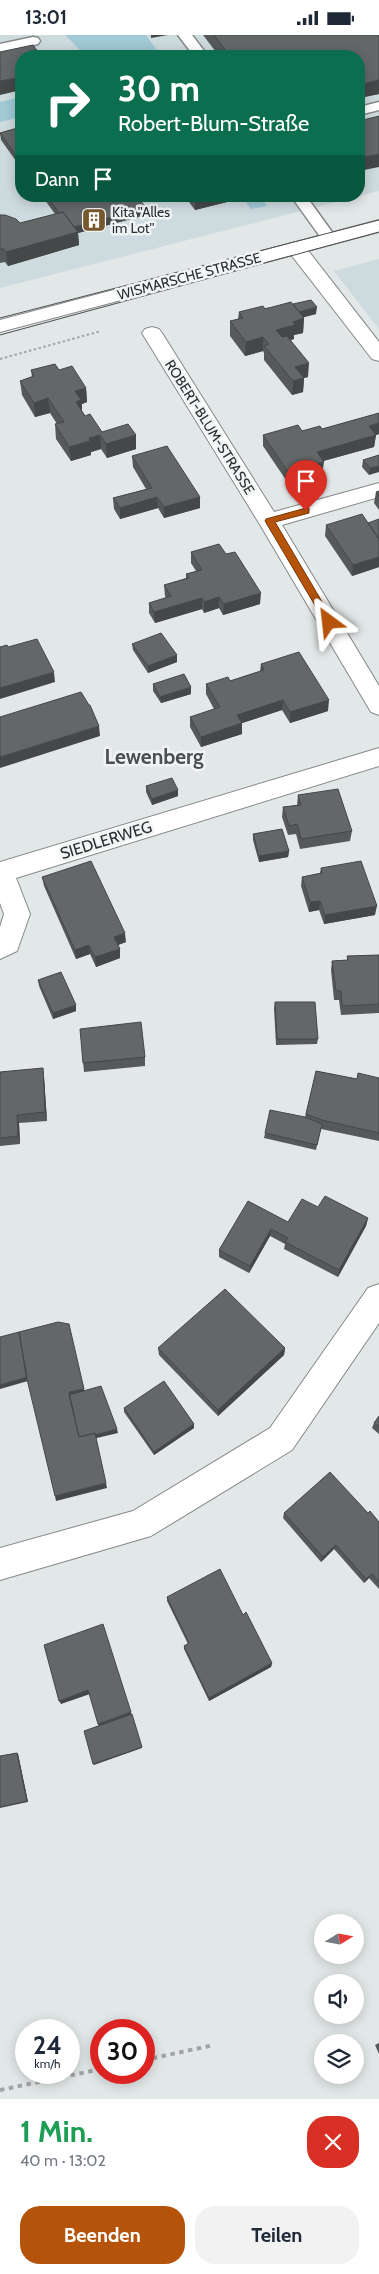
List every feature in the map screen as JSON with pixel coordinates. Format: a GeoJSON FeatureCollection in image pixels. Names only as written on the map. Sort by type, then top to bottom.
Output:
{"type":"FeatureCollection","features":[{"type":"Feature","properties":{"kind":"street","name":"WISMARSCHE STRASSE"},"geometry":{"type":"LineString","coordinates":[[0,325],[379,226]]}},
{"type":"Feature","properties":{"kind":"street"},"geometry":{"type":"LineString","coordinates":[[296,248],[379,355]]}},
{"type":"Feature","properties":{"kind":"street","name":"ROBERT-BLUM-STRASSE"},"geometry":{"type":"LineString","coordinates":[[152,333],[269,521],[379,706]]}},
{"type":"Feature","properties":{"kind":"street"},"geometry":{"type":"LineString","coordinates":[[269,521],[379,490]]}},
{"type":"Feature","properties":{"kind":"street","name":"SIEDLERWEG"},"geometry":{"type":"LineString","coordinates":[[0,948],[8,943],[17,914],[0,871],[379,757]]}},
{"type":"Feature","properties":{"kind":"street"},"geometry":{"type":"LineString","coordinates":[[0,1564],[140,1525],[281,1439],[379,1298]]}},
{"type":"Feature","properties":{"kind":"lane"},"geometry":{"type":"LineString","coordinates":[[0,48],[33,41],[27,35]]}},
{"type":"Feature","properties":{"kind":"lane"},"geometry":{"type":"LineString","coordinates":[[185,35],[196,50]]}},
{"type":"Feature","properties":{"kind":"lane"},"geometry":{"type":"LineString","coordinates":[[365,110],[379,106]]}},
{"type":"Feature","properties":{"kind":"lane"},"geometry":{"type":"LineString","coordinates":[[302,202],[329,239]]}},
{"type":"Feature","properties":{"kind":"path"},"geometry":{"type":"LineString","coordinates":[[155,2057],[214,2045]]}},
{"type":"Feature","properties":{"kind":"path"},"geometry":{"type":"LineString","coordinates":[[0,2090],[90,2071]]}},
{"type":"Feature","properties":{"kind":"shaded area"},"geometry":{"type":"Polygon","coordinates":[[[0,35],[379,35],[379,191],[365,195],[365,50],[15,50],[15,202],[336,202],[0,288],[0,35]]]}},
{"type":"Feature","properties":{"kind":"shaded area"},"geometry":{"type":"Polygon","coordinates":[[[65,35],[146,35],[157,50],[80,50],[65,35]]]}},
{"type":"Feature","properties":{"kind":"shaded area"},"geometry":{"type":"Polygon","coordinates":[[[15,98],[15,118],[0,122],[0,102],[15,98]]]}},
{"type":"Feature","properties":{"kind":"shaded area"},"geometry":{"type":"Polygon","coordinates":[[[246,202],[264,202],[267,206],[251,209],[246,202]]]}},
{"type":"Feature","properties":{"kind":"shaded area"},"geometry":{"type":"Polygon","coordinates":[[[379,259],[379,329],[334,271],[379,259]]]}},
{"type":"Feature","properties":{"kind":"building"},"geometry":{"type":"Polygon","coordinates":[[[214,35],[379,35],[379,80],[365,84],[365,50],[225,50],[214,35]]]}},
{"type":"Feature","properties":{"kind":"building"},"geometry":{"type":"Polygon","coordinates":[[[33,45],[37,50],[15,50],[15,78],[0,81],[0,52],[33,45]]]}},
{"type":"Feature","properties":{"kind":"building"},"geometry":{"type":"Polygon","coordinates":[[[379,116],[379,154],[365,157],[365,120],[379,116]]]}},
{"type":"Feature","properties":{"kind":"building"},"geometry":{"type":"Polygon","coordinates":[[[15,129],[15,154],[0,133],[15,129]]]}},
{"type":"Feature","properties":{"kind":"building"},"geometry":{"type":"Polygon","coordinates":[[[51,202],[142,202],[146,208],[74,227],[63,212],[59,213],[51,202]]]}},
{"type":"Feature","properties":{"kind":"building"},"geometry":{"type":"Polygon","coordinates":[[[63,212],[78,232],[6,252],[4,249],[0,249],[0,215],[16,219],[20,223],[63,212]]]}},
{"type":"Feature","properties":{"kind":"building"},"geometry":{"type":"Polygon","coordinates":[[[311,300],[317,307],[299,312],[293,304],[311,300]]]}},
{"type":"Feature","properties":{"kind":"building"},"geometry":{"type":"Polygon","coordinates":[[[291,302],[304,318],[293,322],[295,325],[276,330],[282,337],[287,336],[309,363],[295,367],[304,378],[293,381],[264,346],[269,344],[263,337],[246,342],[230,321],[243,318],[239,312],[263,306],[265,309],[291,302]]]}},
{"type":"Feature","properties":{"kind":"building"},"geometry":{"type":"Polygon","coordinates":[[[55,364],[59,370],[72,366],[86,388],[75,391],[81,400],[76,402],[85,416],[90,414],[102,432],[128,424],[136,435],[106,444],[100,435],[89,438],[90,441],[69,447],[55,424],[64,422],[48,398],[34,403],[20,381],[34,376],[31,370],[55,364]]]}},
{"type":"Feature","properties":{"kind":"building"},"geometry":{"type":"Polygon","coordinates":[[[379,413],[379,423],[369,426],[376,435],[317,452],[324,462],[288,472],[263,435],[298,425],[302,431],[320,426],[322,429],[379,413]]]}},
{"type":"Feature","properties":{"kind":"building"},"geometry":{"type":"Polygon","coordinates":[[[167,446],[200,497],[164,507],[157,497],[120,508],[113,498],[152,488],[132,456],[167,446]]]}},
{"type":"Feature","properties":{"kind":"building"},"geometry":{"type":"Polygon","coordinates":[[[379,455],[379,466],[370,468],[363,460],[379,455]]]}},
{"type":"Feature","properties":{"kind":"building"},"geometry":{"type":"Polygon","coordinates":[[[362,514],[379,539],[379,557],[353,565],[326,525],[362,514]]]}},
{"type":"Feature","properties":{"kind":"building"},"geometry":{"type":"Polygon","coordinates":[[[379,519],[379,539],[368,523],[379,519]]]}},
{"type":"Feature","properties":{"kind":"building"},"geometry":{"type":"Polygon","coordinates":[[[219,544],[226,554],[235,552],[261,593],[224,604],[219,597],[204,602],[202,598],[154,612],[149,603],[171,596],[164,585],[189,578],[186,574],[202,570],[191,552],[219,544]]]}},
{"type":"Feature","properties":{"kind":"building"},"geometry":{"type":"Polygon","coordinates":[[[161,633],[177,655],[148,666],[132,644],[161,633]]]}},
{"type":"Feature","properties":{"kind":"building"},"geometry":{"type":"Polygon","coordinates":[[[37,639],[54,672],[0,688],[0,647],[7,645],[8,647],[37,639]]]}},
{"type":"Feature","properties":{"kind":"building"},"geometry":{"type":"Polygon","coordinates":[[[299,652],[329,700],[290,712],[283,700],[237,715],[242,723],[201,737],[190,717],[220,707],[206,684],[228,677],[230,681],[264,670],[261,664],[299,652]]]}},
{"type":"Feature","properties":{"kind":"building"},"geometry":{"type":"Polygon","coordinates":[[[184,674],[191,687],[160,697],[153,684],[184,674]]]}},
{"type":"Feature","properties":{"kind":"building"},"geometry":{"type":"Polygon","coordinates":[[[81,692],[90,705],[99,726],[0,757],[0,717],[81,692]]]}},
{"type":"Feature","properties":{"kind":"building"},"geometry":{"type":"Polygon","coordinates":[[[172,778],[178,790],[152,799],[146,786],[172,778]]]}},
{"type":"Feature","properties":{"kind":"building"},"geometry":{"type":"Polygon","coordinates":[[[338,789],[352,831],[301,839],[297,824],[289,826],[283,807],[301,805],[298,795],[338,789]]]}},
{"type":"Feature","properties":{"kind":"building"},"geometry":{"type":"Polygon","coordinates":[[[282,829],[289,851],[259,856],[253,834],[282,829]]]}},
{"type":"Feature","properties":{"kind":"building"},"geometry":{"type":"Polygon","coordinates":[[[91,861],[125,933],[114,937],[120,949],[95,957],[89,945],[75,950],[42,877],[91,861]]]}},
{"type":"Feature","properties":{"kind":"building"},"geometry":{"type":"Polygon","coordinates":[[[361,861],[377,906],[325,915],[320,901],[310,902],[302,877],[322,873],[321,868],[361,861]]]}},
{"type":"Feature","properties":{"kind":"building"},"geometry":{"type":"Polygon","coordinates":[[[379,955],[379,1004],[342,1006],[341,991],[336,991],[332,961],[348,960],[347,956],[379,955]]]}},
{"type":"Feature","properties":{"kind":"building"},"geometry":{"type":"Polygon","coordinates":[[[61,972],[76,1005],[53,1013],[38,980],[61,972]]]}},
{"type":"Feature","properties":{"kind":"building"},"geometry":{"type":"Polygon","coordinates":[[[275,1002],[315,1002],[318,1039],[277,1039],[275,1002]]]}},
{"type":"Feature","properties":{"kind":"building"},"geometry":{"type":"Polygon","coordinates":[[[141,1022],[145,1057],[83,1063],[80,1029],[141,1022]]]}},
{"type":"Feature","properties":{"kind":"building"},"geometry":{"type":"Polygon","coordinates":[[[43,1068],[45,1112],[17,1115],[18,1136],[0,1138],[0,1072],[43,1068]]]}},
{"type":"Feature","properties":{"kind":"building"},"geometry":{"type":"Polygon","coordinates":[[[316,1071],[357,1079],[358,1073],[379,1078],[379,1133],[322,1120],[306,1114],[316,1071]]]}},
{"type":"Feature","properties":{"kind":"building"},"geometry":{"type":"Polygon","coordinates":[[[270,1110],[305,1117],[322,1124],[317,1145],[265,1133],[270,1110]]]}},
{"type":"Feature","properties":{"kind":"building"},"geometry":{"type":"Polygon","coordinates":[[[325,1196],[368,1218],[339,1270],[285,1242],[288,1238],[271,1229],[250,1266],[219,1250],[248,1201],[288,1222],[302,1199],[318,1207],[325,1196]]]}},
{"type":"Feature","properties":{"kind":"building"},"geometry":{"type":"Polygon","coordinates":[[[225,1289],[285,1348],[218,1410],[158,1348],[225,1289]]]}},
{"type":"Feature","properties":{"kind":"building"},"geometry":{"type":"Polygon","coordinates":[[[58,1322],[69,1324],[84,1389],[69,1392],[79,1437],[95,1433],[106,1483],[55,1496],[26,1375],[19,1332],[58,1322]]]}},
{"type":"Feature","properties":{"kind":"building"},"geometry":{"type":"Polygon","coordinates":[[[19,1332],[27,1377],[0,1385],[0,1337],[19,1332]]]}},
{"type":"Feature","properties":{"kind":"building"},"geometry":{"type":"Polygon","coordinates":[[[164,1381],[194,1424],[154,1452],[124,1408],[164,1381]]]}},
{"type":"Feature","properties":{"kind":"building"},"geometry":{"type":"Polygon","coordinates":[[[101,1386],[117,1429],[79,1437],[69,1395],[101,1386]]]}},
{"type":"Feature","properties":{"kind":"building"},"geometry":{"type":"Polygon","coordinates":[[[379,1416],[379,1427],[374,1423],[379,1416]]]}},
{"type":"Feature","properties":{"kind":"building"},"geometry":{"type":"Polygon","coordinates":[[[330,1472],[368,1513],[370,1511],[379,1522],[379,1582],[372,1574],[366,1579],[336,1545],[323,1557],[284,1513],[330,1472]]]}},
{"type":"Feature","properties":{"kind":"building"},"geometry":{"type":"Polygon","coordinates":[[[220,1569],[243,1615],[246,1612],[272,1663],[209,1698],[184,1646],[189,1643],[167,1597],[220,1569]]]}},
{"type":"Feature","properties":{"kind":"building"},"geometry":{"type":"Polygon","coordinates":[[[103,1624],[131,1712],[98,1724],[88,1690],[59,1701],[44,1645],[103,1624]]]}},
{"type":"Feature","properties":{"kind":"building"},"geometry":{"type":"Polygon","coordinates":[[[132,1714],[142,1747],[93,1764],[84,1731],[132,1714]]]}},
{"type":"Feature","properties":{"kind":"building"},"geometry":{"type":"Polygon","coordinates":[[[17,1753],[27,1801],[0,1807],[0,1756],[17,1753]]]}},
{"type":"Feature","properties":{"kind":"tram line"},"geometry":{"type":"LineString","coordinates":[[0,318],[379,220]]}},
{"type":"Feature","properties":{"kind":"tram line"},"geometry":{"type":"LineString","coordinates":[[0,335],[379,232]]}},
{"type":"Feature","properties":{"kind":"place","name":"Kita ''Alles im Lot''"},"geometry":{"type":"Point","coordinates":[94,220]}},
{"type":"Feature","properties":{"kind":"district","name":"Lewenberg"},"geometry":{"type":"Point","coordinates":[154,756]}},
{"type":"Feature","properties":{"kind":"route"},"geometry":{"type":"LineString","coordinates":[[306,511],[269,521],[329,622]]}}]}
